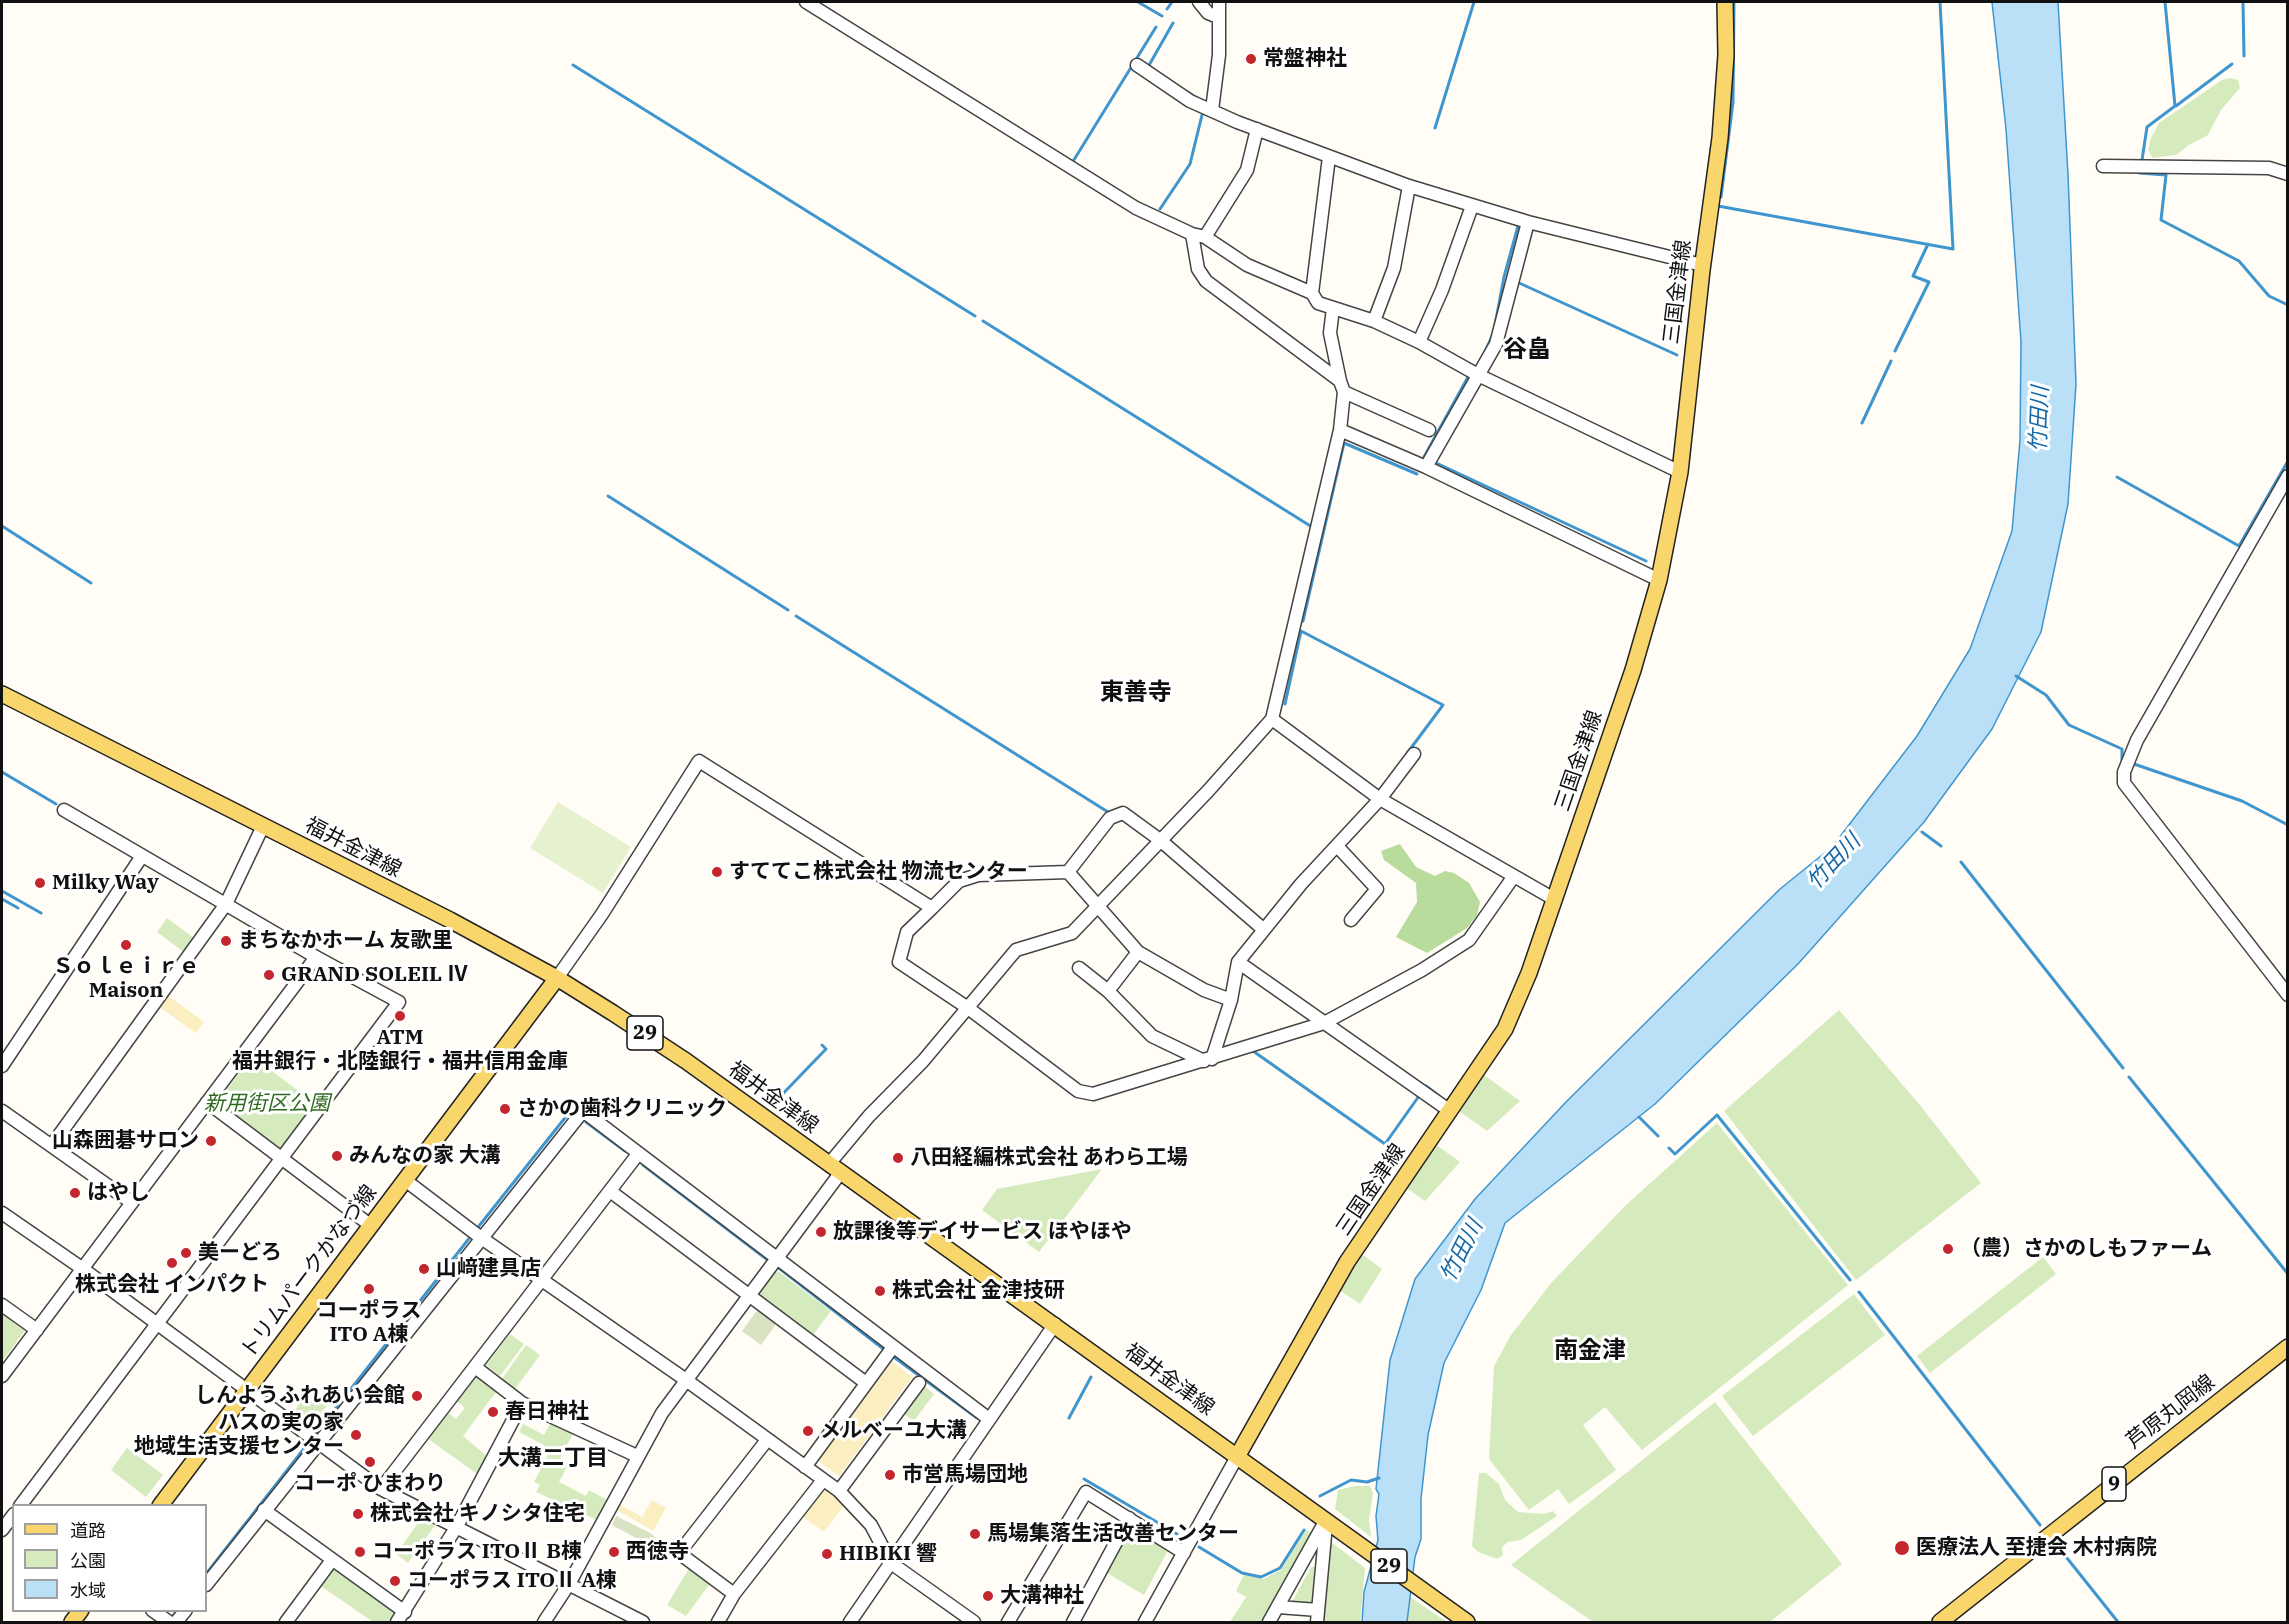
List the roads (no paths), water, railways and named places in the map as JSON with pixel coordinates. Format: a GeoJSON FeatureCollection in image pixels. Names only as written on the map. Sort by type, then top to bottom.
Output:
{"type":"FeatureCollection","features":[{"type":"Feature","properties":{"kind":"main road","name":"三国金津線"},"geometry":{"type":"LineString","coordinates":[[1238,1455],[1347,1262],[1504,1029],[1529,973],[1633,670],[1659,580],[1680,472],[1702,265],[1720,138],[1726,55],[1725,2]]}},
{"type":"Feature","properties":{"kind":"main road","name":"福井金津線"},"geometry":{"type":"LineString","coordinates":[[2,693],[557,978],[679,1056],[1238,1455],[1462,1621]]}},
{"type":"Feature","properties":{"kind":"main road","name":"トリムパークかなづ線"},"geometry":{"type":"LineString","coordinates":[[161,1504],[557,978]]}},
{"type":"Feature","properties":{"kind":"main road","name":"芦原丸岡線"},"geometry":{"type":"LineString","coordinates":[[1940,1623],[2288,1347]]}},
{"type":"Feature","properties":{"kind":"street"},"geometry":{"type":"LineString","coordinates":[[806,2],[1136,208],[1191,234],[1205,237],[1247,265],[1311,293],[1318,303],[1374,321],[1419,342],[1478,375],[1680,472]]}},
{"type":"Feature","properties":{"kind":"street"},"geometry":{"type":"LineString","coordinates":[[1198,2],[1208,13],[1218,17]]}},
{"type":"Feature","properties":{"kind":"street"},"geometry":{"type":"LineString","coordinates":[[1212,110],[1219,55],[1219,2]]}},
{"type":"Feature","properties":{"kind":"street"},"geometry":{"type":"LineString","coordinates":[[1137,65],[1190,101],[1329,157],[1409,186],[1528,222],[1702,265]]}},
{"type":"Feature","properties":{"kind":"street"},"geometry":{"type":"LineString","coordinates":[[1205,237],[1247,170],[1257,129]]}},
{"type":"Feature","properties":{"kind":"street"},"geometry":{"type":"LineString","coordinates":[[1311,293],[1329,157]]}},
{"type":"Feature","properties":{"kind":"street"},"geometry":{"type":"LineString","coordinates":[[2103,166],[2269,168],[2288,174]]}},
{"type":"Feature","properties":{"kind":"street"},"geometry":{"type":"LineString","coordinates":[[1374,321],[1394,268],[1409,186]]}},
{"type":"Feature","properties":{"kind":"street"},"geometry":{"type":"LineString","coordinates":[[1419,342],[1442,291],[1472,206]]}},
{"type":"Feature","properties":{"kind":"street"},"geometry":{"type":"LineString","coordinates":[[1426,467],[1496,344],[1528,222]]}},
{"type":"Feature","properties":{"kind":"street"},"geometry":{"type":"LineString","coordinates":[[1191,234],[1198,269],[1206,281],[1342,386],[1429,430]]}},
{"type":"Feature","properties":{"kind":"street"},"geometry":{"type":"LineString","coordinates":[[544,1623],[569,1584],[637,1456],[686,1380],[777,1258],[868,1116],[923,1061],[1016,950],[1072,933],[1272,719],[1340,430],[1342,386],[1330,333],[1333,308]]}},
{"type":"Feature","properties":{"kind":"street"},"geometry":{"type":"LineString","coordinates":[[1340,430],[1426,467],[1659,580]]}},
{"type":"Feature","properties":{"kind":"street"},"geometry":{"type":"LineString","coordinates":[[2288,476],[2137,740],[2124,772],[2124,783],[2288,995]]}},
{"type":"Feature","properties":{"kind":"street"},"geometry":{"type":"LineString","coordinates":[[1272,719],[1380,799],[1554,899]]}},
{"type":"Feature","properties":{"kind":"street"},"geometry":{"type":"LineString","coordinates":[[1208,1060],[1231,1000],[1238,962],[1263,929],[1380,799],[1414,754]]}},
{"type":"Feature","properties":{"kind":"street"},"geometry":{"type":"LineString","coordinates":[[557,978],[602,914],[699,761],[932,908]]}},
{"type":"Feature","properties":{"kind":"street"},"geometry":{"type":"LineString","coordinates":[[21,1504],[399,1002],[316,957],[64,810]]}},
{"type":"Feature","properties":{"kind":"street"},"geometry":{"type":"LineString","coordinates":[[1068,872],[1110,818],[1123,813],[1160,840],[1263,929]]}},
{"type":"Feature","properties":{"kind":"street"},"geometry":{"type":"LineString","coordinates":[[52,1145],[226,904],[263,826]]}},
{"type":"Feature","properties":{"kind":"street"},"geometry":{"type":"LineString","coordinates":[[1337,846],[1377,888],[1351,920]]}},
{"type":"Feature","properties":{"kind":"street"},"geometry":{"type":"LineString","coordinates":[[2,1066],[142,856]]}},
{"type":"Feature","properties":{"kind":"street"},"geometry":{"type":"LineString","coordinates":[[1068,872],[978,875],[959,881],[908,932],[899,962],[968,1008],[1078,1091],[1093,1094],[1324,1023],[1422,970],[1469,940],[1514,876]]}},
{"type":"Feature","properties":{"kind":"street"},"geometry":{"type":"LineString","coordinates":[[1068,872],[1138,952],[1204,990],[1231,1000]]}},
{"type":"Feature","properties":{"kind":"street"},"geometry":{"type":"LineString","coordinates":[[1108,992],[1138,952]]}},
{"type":"Feature","properties":{"kind":"street"},"geometry":{"type":"LineString","coordinates":[[2,1376],[316,957]]}},
{"type":"Feature","properties":{"kind":"street"},"geometry":{"type":"LineString","coordinates":[[1238,962],[1450,1111]]}},
{"type":"Feature","properties":{"kind":"street"},"geometry":{"type":"LineString","coordinates":[[1079,968],[1108,992],[1152,1036],[1208,1060]]}},
{"type":"Feature","properties":{"kind":"street"},"geometry":{"type":"LineString","coordinates":[[207,1102],[370,1226]]}},
{"type":"Feature","properties":{"kind":"street"},"geometry":{"type":"LineString","coordinates":[[2,1111],[131,1202]]}},
{"type":"Feature","properties":{"kind":"street"},"geometry":{"type":"LineString","coordinates":[[207,1584],[480,1237],[583,1111],[989,1419]]}},
{"type":"Feature","properties":{"kind":"street"},"geometry":{"type":"LineString","coordinates":[[381,1489],[638,1154]]}},
{"type":"Feature","properties":{"kind":"street"},"geometry":{"type":"LineString","coordinates":[[405,1180],[480,1237],[686,1380],[839,1491],[871,1525],[891,1563],[974,1623]]}},
{"type":"Feature","properties":{"kind":"street"},"geometry":{"type":"LineString","coordinates":[[610,1191],[866,1383]]}},
{"type":"Feature","properties":{"kind":"street"},"geometry":{"type":"LineString","coordinates":[[2,1213],[83,1269],[381,1489],[643,1623]]}},
{"type":"Feature","properties":{"kind":"street"},"geometry":{"type":"LineString","coordinates":[[2,1305],[36,1330]]}},
{"type":"Feature","properties":{"kind":"street"},"geometry":{"type":"LineString","coordinates":[[850,1623],[1055,1324]]}},
{"type":"Feature","properties":{"kind":"street"},"geometry":{"type":"LineString","coordinates":[[805,1467],[893,1347]]}},
{"type":"Feature","properties":{"kind":"street"},"geometry":{"type":"LineString","coordinates":[[475,1367],[522,1403],[637,1456]]}},
{"type":"Feature","properties":{"kind":"street"},"geometry":{"type":"LineString","coordinates":[[839,1491],[919,1383]]}},
{"type":"Feature","properties":{"kind":"street"},"geometry":{"type":"LineString","coordinates":[[264,1510],[332,1560],[401,1617],[457,1526],[522,1403]]}},
{"type":"Feature","properties":{"kind":"street"},"geometry":{"type":"LineString","coordinates":[[734,1594],[679,1553],[767,1440]]}},
{"type":"Feature","properties":{"kind":"street"},"geometry":{"type":"LineString","coordinates":[[1145,1623],[1238,1455]]}},
{"type":"Feature","properties":{"kind":"street"},"geometry":{"type":"LineString","coordinates":[[718,1623],[734,1594],[823,1480]]}},
{"type":"Feature","properties":{"kind":"street"},"geometry":{"type":"LineString","coordinates":[[1008,1623],[1086,1492],[1184,1553]]}},
{"type":"Feature","properties":{"kind":"street"},"geometry":{"type":"LineString","coordinates":[[2,1530],[12,1516]]}},
{"type":"Feature","properties":{"kind":"street"},"geometry":{"type":"LineString","coordinates":[[1073,1623],[1129,1518]]}},
{"type":"Feature","properties":{"kind":"street"},"geometry":{"type":"LineString","coordinates":[[1278,1606],[1318,1616],[1329,1522]]}},
{"type":"Feature","properties":{"kind":"street"},"geometry":{"type":"LineString","coordinates":[[1269,1623],[1329,1522]]}},
{"type":"Feature","properties":{"kind":"street"},"geometry":{"type":"LineString","coordinates":[[286,1623],[332,1560]]}},
{"type":"Feature","properties":{"kind":"street"},"geometry":{"type":"LineString","coordinates":[[153,1612],[169,1623]]}},
{"type":"Feature","properties":{"kind":"water","name":"竹田川"},"geometry":{"type":"Polygon","coordinates":[[[1992,2],[2058,2],[2068,174],[2076,384],[2068,504],[2041,632],[1992,729],[1924,822],[1798,964],[1655,1104],[1505,1223],[1481,1290],[1444,1363],[1428,1435],[1421,1499],[1421,1539],[1415,1557],[1407,1622],[1362,1622],[1364,1592],[1378,1540],[1376,1516],[1379,1494],[1376,1489],[1390,1360],[1415,1279],[1475,1199],[1566,1102],[1780,889],[1832,847],[1917,736],[1970,649],[2012,531],[2020,440],[2021,342],[2006,129],[1992,2]]]}},
{"type":"Feature","properties":{"kind":"waterway"},"geometry":{"type":"LineString","coordinates":[[1138,2],[1162,16]]}},
{"type":"Feature","properties":{"kind":"waterway"},"geometry":{"type":"LineString","coordinates":[[1167,9],[1172,2]]}},
{"type":"Feature","properties":{"kind":"waterway"},"geometry":{"type":"LineString","coordinates":[[1435,128],[1474,2]]}},
{"type":"Feature","properties":{"kind":"waterway"},"geometry":{"type":"LineString","coordinates":[[1721,197],[1733,102],[1734,2]]}},
{"type":"Feature","properties":{"kind":"waterway"},"geometry":{"type":"LineString","coordinates":[[1718,206],[1953,249],[1940,2]]}},
{"type":"Feature","properties":{"kind":"waterway"},"geometry":{"type":"LineString","coordinates":[[2142,160],[2147,127],[2175,106],[2165,2]]}},
{"type":"Feature","properties":{"kind":"waterway"},"geometry":{"type":"LineString","coordinates":[[2243,2],[2244,56]]}},
{"type":"Feature","properties":{"kind":"waterway"},"geometry":{"type":"LineString","coordinates":[[1148,67],[1173,23]]}},
{"type":"Feature","properties":{"kind":"waterway"},"geometry":{"type":"LineString","coordinates":[[1072,163],[1156,27]]}},
{"type":"Feature","properties":{"kind":"waterway"},"geometry":{"type":"LineString","coordinates":[[2176,106],[2232,64]]}},
{"type":"Feature","properties":{"kind":"waterway"},"geometry":{"type":"LineString","coordinates":[[573,65],[975,316]]}},
{"type":"Feature","properties":{"kind":"waterway"},"geometry":{"type":"LineString","coordinates":[[1179,87],[1199,99]]}},
{"type":"Feature","properties":{"kind":"waterway"},"geometry":{"type":"LineString","coordinates":[[1160,209],[1190,164],[1203,111]]}},
{"type":"Feature","properties":{"kind":"waterway"},"geometry":{"type":"LineString","coordinates":[[2139,173],[2166,175],[2161,220],[2239,261],[2269,296],[2288,305]]}},
{"type":"Feature","properties":{"kind":"waterway"},"geometry":{"type":"LineString","coordinates":[[1495,325],[1504,277],[1518,226]]}},
{"type":"Feature","properties":{"kind":"waterway"},"geometry":{"type":"LineString","coordinates":[[1895,351],[1929,282],[1913,276],[1928,244]]}},
{"type":"Feature","properties":{"kind":"waterway"},"geometry":{"type":"LineString","coordinates":[[1517,282],[1677,355]]}},
{"type":"Feature","properties":{"kind":"waterway"},"geometry":{"type":"LineString","coordinates":[[983,321],[1312,527]]}},
{"type":"Feature","properties":{"kind":"waterway"},"geometry":{"type":"LineString","coordinates":[[1482,358],[1493,334]]}},
{"type":"Feature","properties":{"kind":"waterway"},"geometry":{"type":"LineString","coordinates":[[1862,423],[1891,361]]}},
{"type":"Feature","properties":{"kind":"waterway"},"geometry":{"type":"LineString","coordinates":[[1426,459],[1424,457],[1468,377]]}},
{"type":"Feature","properties":{"kind":"waterway"},"geometry":{"type":"LineString","coordinates":[[1303,621],[1344,443],[1417,474]]}},
{"type":"Feature","properties":{"kind":"waterway"},"geometry":{"type":"LineString","coordinates":[[1432,461],[1646,561]]}},
{"type":"Feature","properties":{"kind":"waterway"},"geometry":{"type":"LineString","coordinates":[[2117,477],[2239,546],[2288,461]]}},
{"type":"Feature","properties":{"kind":"waterway"},"geometry":{"type":"LineString","coordinates":[[608,496],[788,610]]}},
{"type":"Feature","properties":{"kind":"waterway"},"geometry":{"type":"LineString","coordinates":[[2,526],[91,583]]}},
{"type":"Feature","properties":{"kind":"waterway"},"geometry":{"type":"LineString","coordinates":[[796,616],[1108,812]]}},
{"type":"Feature","properties":{"kind":"waterway"},"geometry":{"type":"LineString","coordinates":[[1285,704],[1301,631],[1443,705],[1408,752]]}},
{"type":"Feature","properties":{"kind":"waterway"},"geometry":{"type":"LineString","coordinates":[[2016,676],[2046,695],[2069,725],[2122,749],[2122,760]]}},
{"type":"Feature","properties":{"kind":"waterway"},"geometry":{"type":"LineString","coordinates":[[2134,764],[2242,801],[2288,825]]}},
{"type":"Feature","properties":{"kind":"waterway"},"geometry":{"type":"LineString","coordinates":[[2,772],[56,804]]}},
{"type":"Feature","properties":{"kind":"waterway"},"geometry":{"type":"LineString","coordinates":[[1922,832],[1941,846]]}},
{"type":"Feature","properties":{"kind":"waterway"},"geometry":{"type":"LineString","coordinates":[[1961,862],[2123,1068]]}},
{"type":"Feature","properties":{"kind":"waterway"},"geometry":{"type":"LineString","coordinates":[[2,891],[41,913]]}},
{"type":"Feature","properties":{"kind":"waterway"},"geometry":{"type":"LineString","coordinates":[[2,899],[18,908]]}},
{"type":"Feature","properties":{"kind":"waterway"},"geometry":{"type":"LineString","coordinates":[[772,1105],[826,1049],[822,1045]]}},
{"type":"Feature","properties":{"kind":"waterway"},"geometry":{"type":"LineString","coordinates":[[1253,1051],[1385,1144],[1419,1096]]}},
{"type":"Feature","properties":{"kind":"waterway"},"geometry":{"type":"LineString","coordinates":[[2129,1077],[2288,1274]]}},
{"type":"Feature","properties":{"kind":"waterway"},"geometry":{"type":"LineString","coordinates":[[1426,1086],[1439,1096]]}},
{"type":"Feature","properties":{"kind":"waterway"},"geometry":{"type":"LineString","coordinates":[[475,1231],[572,1109]]}},
{"type":"Feature","properties":{"kind":"waterway"},"geometry":{"type":"LineString","coordinates":[[1669,1148],[1675,1154],[1717,1115],[1850,1280]]}},
{"type":"Feature","properties":{"kind":"waterway"},"geometry":{"type":"LineString","coordinates":[[1639,1117],[1658,1136]]}},
{"type":"Feature","properties":{"kind":"waterway"},"geometry":{"type":"LineString","coordinates":[[586,1122],[625,1151]]}},
{"type":"Feature","properties":{"kind":"waterway"},"geometry":{"type":"LineString","coordinates":[[643,1165],[769,1261]]}},
{"type":"Feature","properties":{"kind":"waterway"},"geometry":{"type":"LineString","coordinates":[[314,1436],[471,1236]]}},
{"type":"Feature","properties":{"kind":"waterway"},"geometry":{"type":"LineString","coordinates":[[775,1265],[886,1351]]}},
{"type":"Feature","properties":{"kind":"waterway"},"geometry":{"type":"LineString","coordinates":[[1859,1292],[2040,1525]]}},
{"type":"Feature","properties":{"kind":"waterway"},"geometry":{"type":"LineString","coordinates":[[891,1355],[977,1418]]}},
{"type":"Feature","properties":{"kind":"waterway"},"geometry":{"type":"LineString","coordinates":[[1069,1418],[1091,1377]]}},
{"type":"Feature","properties":{"kind":"waterway"},"geometry":{"type":"LineString","coordinates":[[207,1573],[310,1441]]}},
{"type":"Feature","properties":{"kind":"waterway"},"geometry":{"type":"LineString","coordinates":[[1320,1496],[1351,1480],[1367,1482],[1379,1478]]}},
{"type":"Feature","properties":{"kind":"waterway"},"geometry":{"type":"LineString","coordinates":[[1084,1479],[1177,1534]]}},
{"type":"Feature","properties":{"kind":"waterway"},"geometry":{"type":"LineString","coordinates":[[1199,1547],[1242,1573],[1261,1577],[1280,1568],[1304,1530]]}},
{"type":"Feature","properties":{"kind":"waterway"},"geometry":{"type":"LineString","coordinates":[[2059,1548],[2118,1622]]}},
{"type":"Feature","properties":{"kind":"waterway"},"geometry":{"type":"LineString","coordinates":[[171,1619],[176,1612]]}},
{"type":"Feature","properties":{"kind":"place","name":"常盤神社"},"geometry":{"type":"Point","coordinates":[1251,59]}},
{"type":"Feature","properties":{"kind":"place","name":"すててこ株式会社 物流センター"},"geometry":{"type":"Point","coordinates":[717,872]}},
{"type":"Feature","properties":{"kind":"place","name":"Milky Way"},"geometry":{"type":"Point","coordinates":[40,883]}},
{"type":"Feature","properties":{"kind":"place","name":"まちなかホーム 友歌里"},"geometry":{"type":"Point","coordinates":[226,941]}},
{"type":"Feature","properties":{"kind":"place","name":"Ｓｏｌｅｉｒｅ Maison"},"geometry":{"type":"Point","coordinates":[126,945]}},
{"type":"Feature","properties":{"kind":"place","name":"GRAND SOLEIL Ⅳ"},"geometry":{"type":"Point","coordinates":[269,975]}},
{"type":"Feature","properties":{"kind":"place","name":"ATM 福井銀行・北陸銀行・福井信用金庫"},"geometry":{"type":"Point","coordinates":[400,1016]}},
{"type":"Feature","properties":{"kind":"place","name":"さかの歯科クリニック"},"geometry":{"type":"Point","coordinates":[505,1109]}},
{"type":"Feature","properties":{"kind":"place","name":"山森囲碁サロン"},"geometry":{"type":"Point","coordinates":[211,1141]}},
{"type":"Feature","properties":{"kind":"place","name":"みんなの家 大溝"},"geometry":{"type":"Point","coordinates":[337,1156]}},
{"type":"Feature","properties":{"kind":"place","name":"八田経編株式会社 あわら工場"},"geometry":{"type":"Point","coordinates":[898,1158]}},
{"type":"Feature","properties":{"kind":"place","name":"はやし"},"geometry":{"type":"Point","coordinates":[75,1193]}},
{"type":"Feature","properties":{"kind":"place","name":"放課後等デイサービス ほやほや"},"geometry":{"type":"Point","coordinates":[821,1232]}},
{"type":"Feature","properties":{"kind":"place","name":"（農）さかのしもファーム"},"geometry":{"type":"Point","coordinates":[1948,1249]}},
{"type":"Feature","properties":{"kind":"place","name":"美ーどろ"},"geometry":{"type":"Point","coordinates":[186,1253]}},
{"type":"Feature","properties":{"kind":"place","name":"株式会社 インパクト"},"geometry":{"type":"Point","coordinates":[172,1263]}},
{"type":"Feature","properties":{"kind":"place","name":"山﨑建具店"},"geometry":{"type":"Point","coordinates":[424,1269]}},
{"type":"Feature","properties":{"kind":"place","name":"コーポラス ITO A棟"},"geometry":{"type":"Point","coordinates":[369,1289]}},
{"type":"Feature","properties":{"kind":"place","name":"株式会社 金津技研"},"geometry":{"type":"Point","coordinates":[880,1291]}},
{"type":"Feature","properties":{"kind":"place","name":"しんようふれあい会館"},"geometry":{"type":"Point","coordinates":[417,1396]}},
{"type":"Feature","properties":{"kind":"place","name":"春日神社"},"geometry":{"type":"Point","coordinates":[493,1412]}},
{"type":"Feature","properties":{"kind":"place","name":"メルベーユ大溝"},"geometry":{"type":"Point","coordinates":[808,1431]}},
{"type":"Feature","properties":{"kind":"place","name":"ハスの実の家 地域生活支援センター"},"geometry":{"type":"Point","coordinates":[356,1435]}},
{"type":"Feature","properties":{"kind":"place","name":"コーポ ひまわり"},"geometry":{"type":"Point","coordinates":[370,1462]}},
{"type":"Feature","properties":{"kind":"place","name":"市営馬場団地"},"geometry":{"type":"Point","coordinates":[890,1475]}},
{"type":"Feature","properties":{"kind":"place","name":"株式会社 キノシタ住宅"},"geometry":{"type":"Point","coordinates":[358,1514]}},
{"type":"Feature","properties":{"kind":"place","name":"馬場集落生活改善センター"},"geometry":{"type":"Point","coordinates":[975,1534]}},
{"type":"Feature","properties":{"kind":"place","name":"医療法人 至捷会 木村病院"},"geometry":{"type":"Point","coordinates":[1902,1548]}},
{"type":"Feature","properties":{"kind":"place","name":"コーポラス ITOⅡ B棟"},"geometry":{"type":"Point","coordinates":[360,1552]}},
{"type":"Feature","properties":{"kind":"place","name":"西徳寺"},"geometry":{"type":"Point","coordinates":[614,1552]}},
{"type":"Feature","properties":{"kind":"place","name":"HIBIKI 響"},"geometry":{"type":"Point","coordinates":[827,1554]}},
{"type":"Feature","properties":{"kind":"place","name":"コーポラス ITOⅡ A棟"},"geometry":{"type":"Point","coordinates":[395,1581]}},
{"type":"Feature","properties":{"kind":"place","name":"大溝神社"},"geometry":{"type":"Point","coordinates":[988,1596]}},
{"type":"Feature","properties":{"kind":"district","name":"谷畠"},"geometry":{"type":"Point","coordinates":[1527,350]}},
{"type":"Feature","properties":{"kind":"district","name":"東善寺"},"geometry":{"type":"Point","coordinates":[1136,693]}},
{"type":"Feature","properties":{"kind":"district","name":"南金津"},"geometry":{"type":"Point","coordinates":[1590,1351]}},
{"type":"Feature","properties":{"kind":"district","name":"大溝二丁目"},"geometry":{"type":"Point","coordinates":[553,1459]}},
{"type":"Feature","properties":{"kind":"park label","name":"新用街区公園"},"geometry":{"type":"Point","coordinates":[267,1104]}}]}
